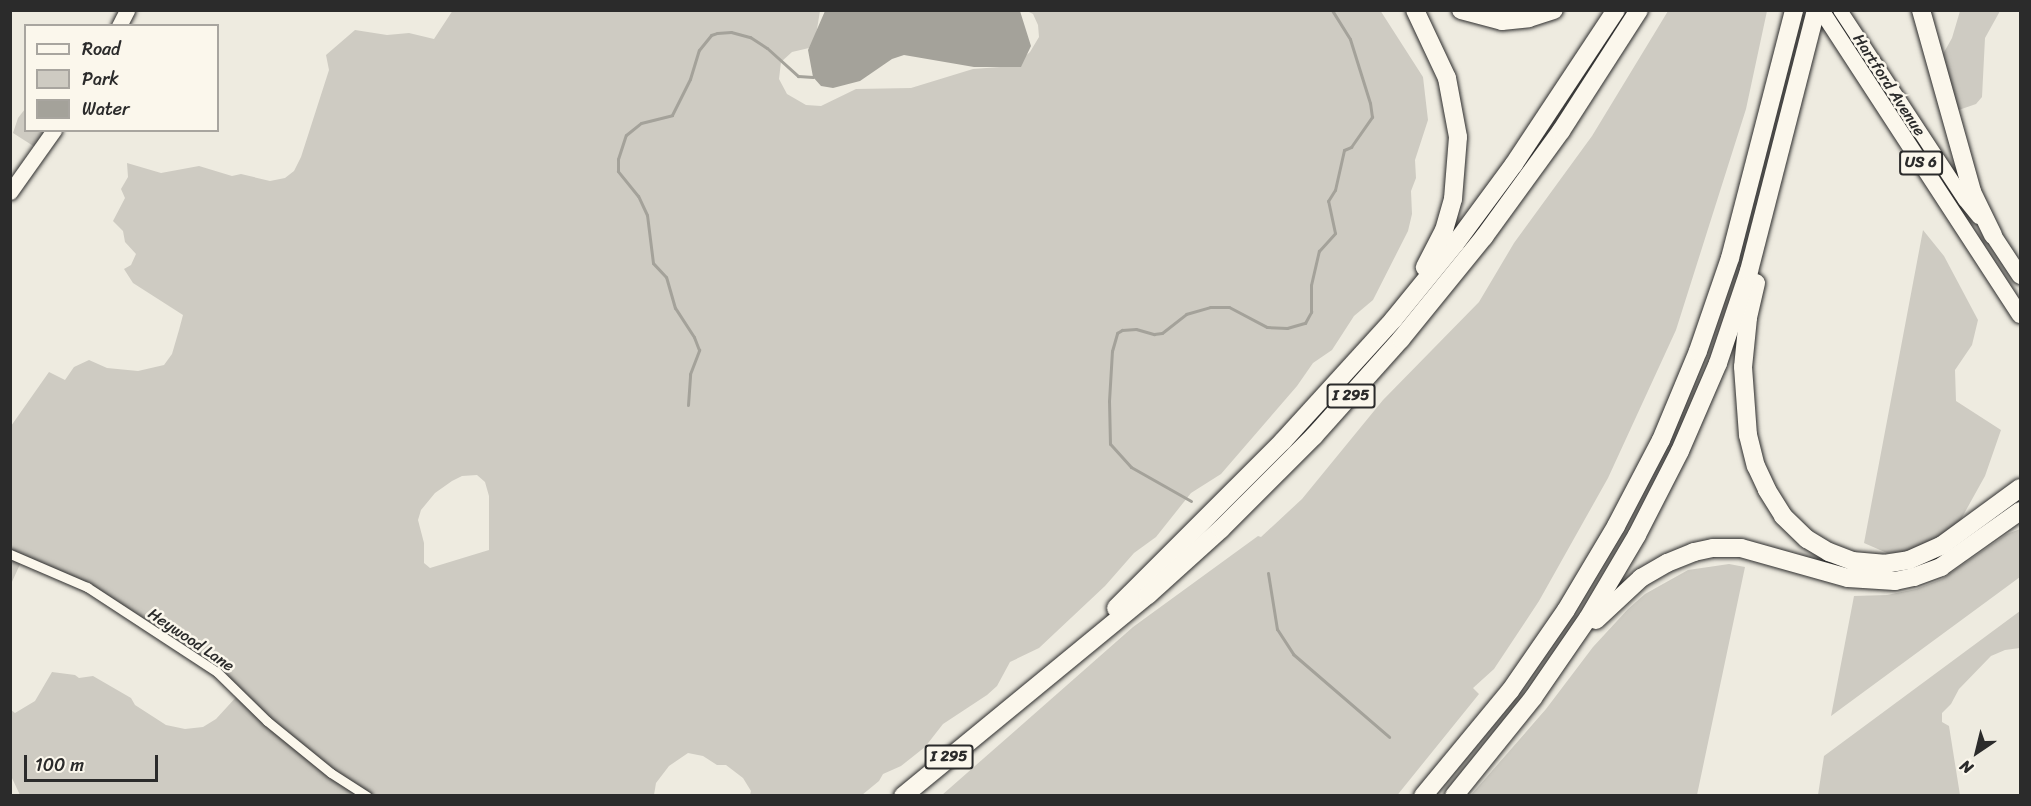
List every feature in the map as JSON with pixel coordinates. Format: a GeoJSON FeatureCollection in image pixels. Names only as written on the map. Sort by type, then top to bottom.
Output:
{"type":"FeatureCollection","features":[{"type":"Feature","properties":{"kind":"highway"},"geometry":{"type":"LineString","coordinates":[[1350,369],[1430,259],[1449,215],[1456,183],[1458,137],[1451,92],[1442,64],[1415,10]]}},
{"type":"Feature","properties":{"kind":"highway"},"geometry":{"type":"LineString","coordinates":[[1461,10],[1502,21],[1529,18],[1554,10]]}},
{"type":"Feature","properties":{"kind":"highway"},"geometry":{"type":"LineString","coordinates":[[996,719],[1163,562],[1283,441],[1350,369],[1435,269],[1495,191],[1552,111],[1616,10]]}},
{"type":"Feature","properties":{"kind":"highway","name":"I 295"},"geometry":{"type":"LineString","coordinates":[[903,795],[1099,638],[1198,551],[1291,460],[1351,397],[1430,305],[1510,203],[1579,105],[1639,10]]}},
{"type":"Feature","properties":{"kind":"highway"},"geometry":{"type":"LineString","coordinates":[[1423,795],[1490,716],[1560,620],[1600,555],[1660,440],[1698,351],[1730,258],[1794,10]]}},
{"type":"Feature","properties":{"kind":"highway"},"geometry":{"type":"LineString","coordinates":[[1454,795],[1514,723],[1552,672],[1622,562],[1661,489],[1693,421],[1718,363],[1749,271],[1816,10]]}},
{"type":"Feature","properties":{"kind":"highway","name":"Hartford Avenue"},"geometry":{"type":"LineString","coordinates":[[1821,10],[2020,315]]}},
{"type":"Feature","properties":{"kind":"highway","name":"US 6"},"geometry":{"type":"LineString","coordinates":[[1921,10],[1972,192],[1994,235]]}},
{"type":"Feature","properties":{"kind":"highway"},"geometry":{"type":"LineString","coordinates":[[1786,132],[1771,222],[1749,311],[1743,367],[1745,418],[1751,450],[1761,478],[1778,508],[1801,534],[1821,548],[1852,561],[1884,564],[1909,560],[1933,550],[2020,488]]}},
{"type":"Feature","properties":{"kind":"highway","name":"Hartford Avenue"},"geometry":{"type":"LineString","coordinates":[[1994,235],[2020,276]]}},
{"type":"Feature","properties":{"kind":"highway"},"geometry":{"type":"LineString","coordinates":[[1552,672],[1626,590],[1658,568],[1694,552],[1713,548],[1741,548],[1848,578],[1895,581],[1941,567],[2020,511]]}},
{"type":"Feature","properties":{"kind":"main road"},"geometry":{"type":"LineString","coordinates":[[120,24],[127,10]]}},
{"type":"Feature","properties":{"kind":"main road","name":"Hartford Avenue"},"geometry":{"type":"LineString","coordinates":[[1840,10],[1965,200],[1994,235]]}},
{"type":"Feature","properties":{"kind":"main road"},"geometry":{"type":"LineString","coordinates":[[10,192],[53,132]]}},
{"type":"Feature","properties":{"kind":"street","name":"Heywood Lane"},"geometry":{"type":"LineString","coordinates":[[10,554],[87,587],[217,672],[267,721],[331,773],[367,795]]}},
{"type":"Feature","properties":{"kind":"green space"},"geometry":{"type":"Polygon","coordinates":[[[453,10],[820,11],[816,35],[809,48],[792,52],[781,62],[779,79],[787,94],[806,105],[821,106],[856,89],[911,88],[973,69],[1000,67],[1022,59],[1030,52],[1039,37],[1038,25],[1033,14],[1027,11],[1380,10],[1423,77],[1428,120],[1415,160],[1416,178],[1411,191],[1412,214],[1408,231],[1373,300],[1354,316],[1332,350],[1313,363],[1297,386],[1221,474],[1191,493],[1156,537],[1134,553],[1105,586],[1039,648],[1010,662],[997,686],[987,695],[943,724],[925,747],[901,766],[883,774],[879,781],[862,795],[750,795],[751,791],[743,778],[726,765],[717,765],[703,756],[688,753],[669,766],[656,783],[654,795],[20,795],[11,776],[11,710],[15,713],[35,701],[52,672],[75,675],[79,678],[93,676],[131,698],[135,705],[166,725],[185,729],[203,727],[216,719],[238,695],[221,676],[102,597],[22,560],[11,584],[11,426],[49,372],[65,380],[74,367],[89,360],[107,368],[138,371],[164,365],[172,354],[179,330],[183,315],[133,283],[124,269],[131,265],[136,254],[125,242],[123,231],[113,221],[125,198],[121,189],[128,177],[127,163],[161,173],[199,166],[232,176],[241,174],[270,181],[285,178],[294,171],[301,157],[329,70],[326,55],[355,30],[387,35],[409,33],[434,39],[453,10]],[[477,475],[462,476],[435,493],[421,510],[418,520],[424,543],[424,563],[430,568],[489,550],[489,496],[485,482],[477,475]]]}},
{"type":"Feature","properties":{"kind":"green space"},"geometry":{"type":"Polygon","coordinates":[[[1668,11],[1767,11],[1746,109],[1676,330],[1608,478],[1539,601],[1494,669],[1473,688],[1479,694],[1397,796],[942,795],[1133,627],[1258,536],[1261,537],[1302,499],[1383,400],[1479,302],[1514,243],[1592,136],[1668,11]]]}},
{"type":"Feature","properties":{"kind":"green space"},"geometry":{"type":"Polygon","coordinates":[[[1960,11],[2000,11],[1985,38],[1982,97],[1976,104],[1953,112],[1938,63],[1952,38],[1960,11]]]}},
{"type":"Feature","properties":{"kind":"green space"},"geometry":{"type":"Polygon","coordinates":[[[24,110],[24,132],[51,132],[38,149],[13,133],[18,118],[24,110]]]}},
{"type":"Feature","properties":{"kind":"green space"},"geometry":{"type":"Polygon","coordinates":[[[1923,230],[1944,256],[1978,320],[1972,345],[1955,370],[1956,401],[2001,430],[1985,476],[1960,521],[1931,542],[1908,552],[1887,553],[1864,543],[1923,230]]]}},
{"type":"Feature","properties":{"kind":"green space"},"geometry":{"type":"Polygon","coordinates":[[[2020,529],[2020,577],[1831,716],[1854,596],[1887,595],[1916,589],[1942,579],[2007,534],[2020,529]]]}},
{"type":"Feature","properties":{"kind":"green space"},"geometry":{"type":"Polygon","coordinates":[[[1729,564],[1745,567],[1697,795],[1471,795],[1546,709],[1593,647],[1628,609],[1645,594],[1688,570],[1729,564]]]}},
{"type":"Feature","properties":{"kind":"green space"},"geometry":{"type":"Polygon","coordinates":[[[2020,611],[2020,648],[2005,650],[1991,656],[1959,689],[1951,704],[1942,713],[1942,722],[1949,726],[1960,795],[1818,795],[1824,756],[2020,611]]]}},
{"type":"Feature","properties":{"kind":"water"},"geometry":{"type":"Polygon","coordinates":[[[825,11],[1020,11],[1031,46],[1021,67],[974,67],[904,55],[892,59],[860,81],[833,88],[821,86],[813,77],[808,50],[825,11]]]}},
{"type":"Feature","properties":{"kind":"waterway"},"geometry":{"type":"LineString","coordinates":[[1191,501],[1131,467],[1110,444],[1109,401],[1112,351],[1117,333],[1122,330],[1136,329],[1154,334],[1162,333],[1186,314],[1210,307],[1229,307],[1267,327],[1287,328],[1305,323],[1311,312],[1311,285],[1319,251],[1335,233],[1328,201],[1335,190],[1344,150],[1351,147],[1372,117],[1370,103],[1350,39],[1332,10]]}},
{"type":"Feature","properties":{"kind":"waterway"},"geometry":{"type":"LineString","coordinates":[[688,405],[690,374],[699,350],[694,337],[675,308],[666,277],[653,263],[647,215],[638,196],[618,171],[618,159],[626,135],[641,123],[672,115],[690,79],[699,50],[711,35],[717,33],[731,32],[750,37],[767,48],[798,76],[813,77]]}},
{"type":"Feature","properties":{"kind":"waterway"},"geometry":{"type":"LineString","coordinates":[[1268,573],[1277,629],[1293,654],[1389,737]]}}]}
